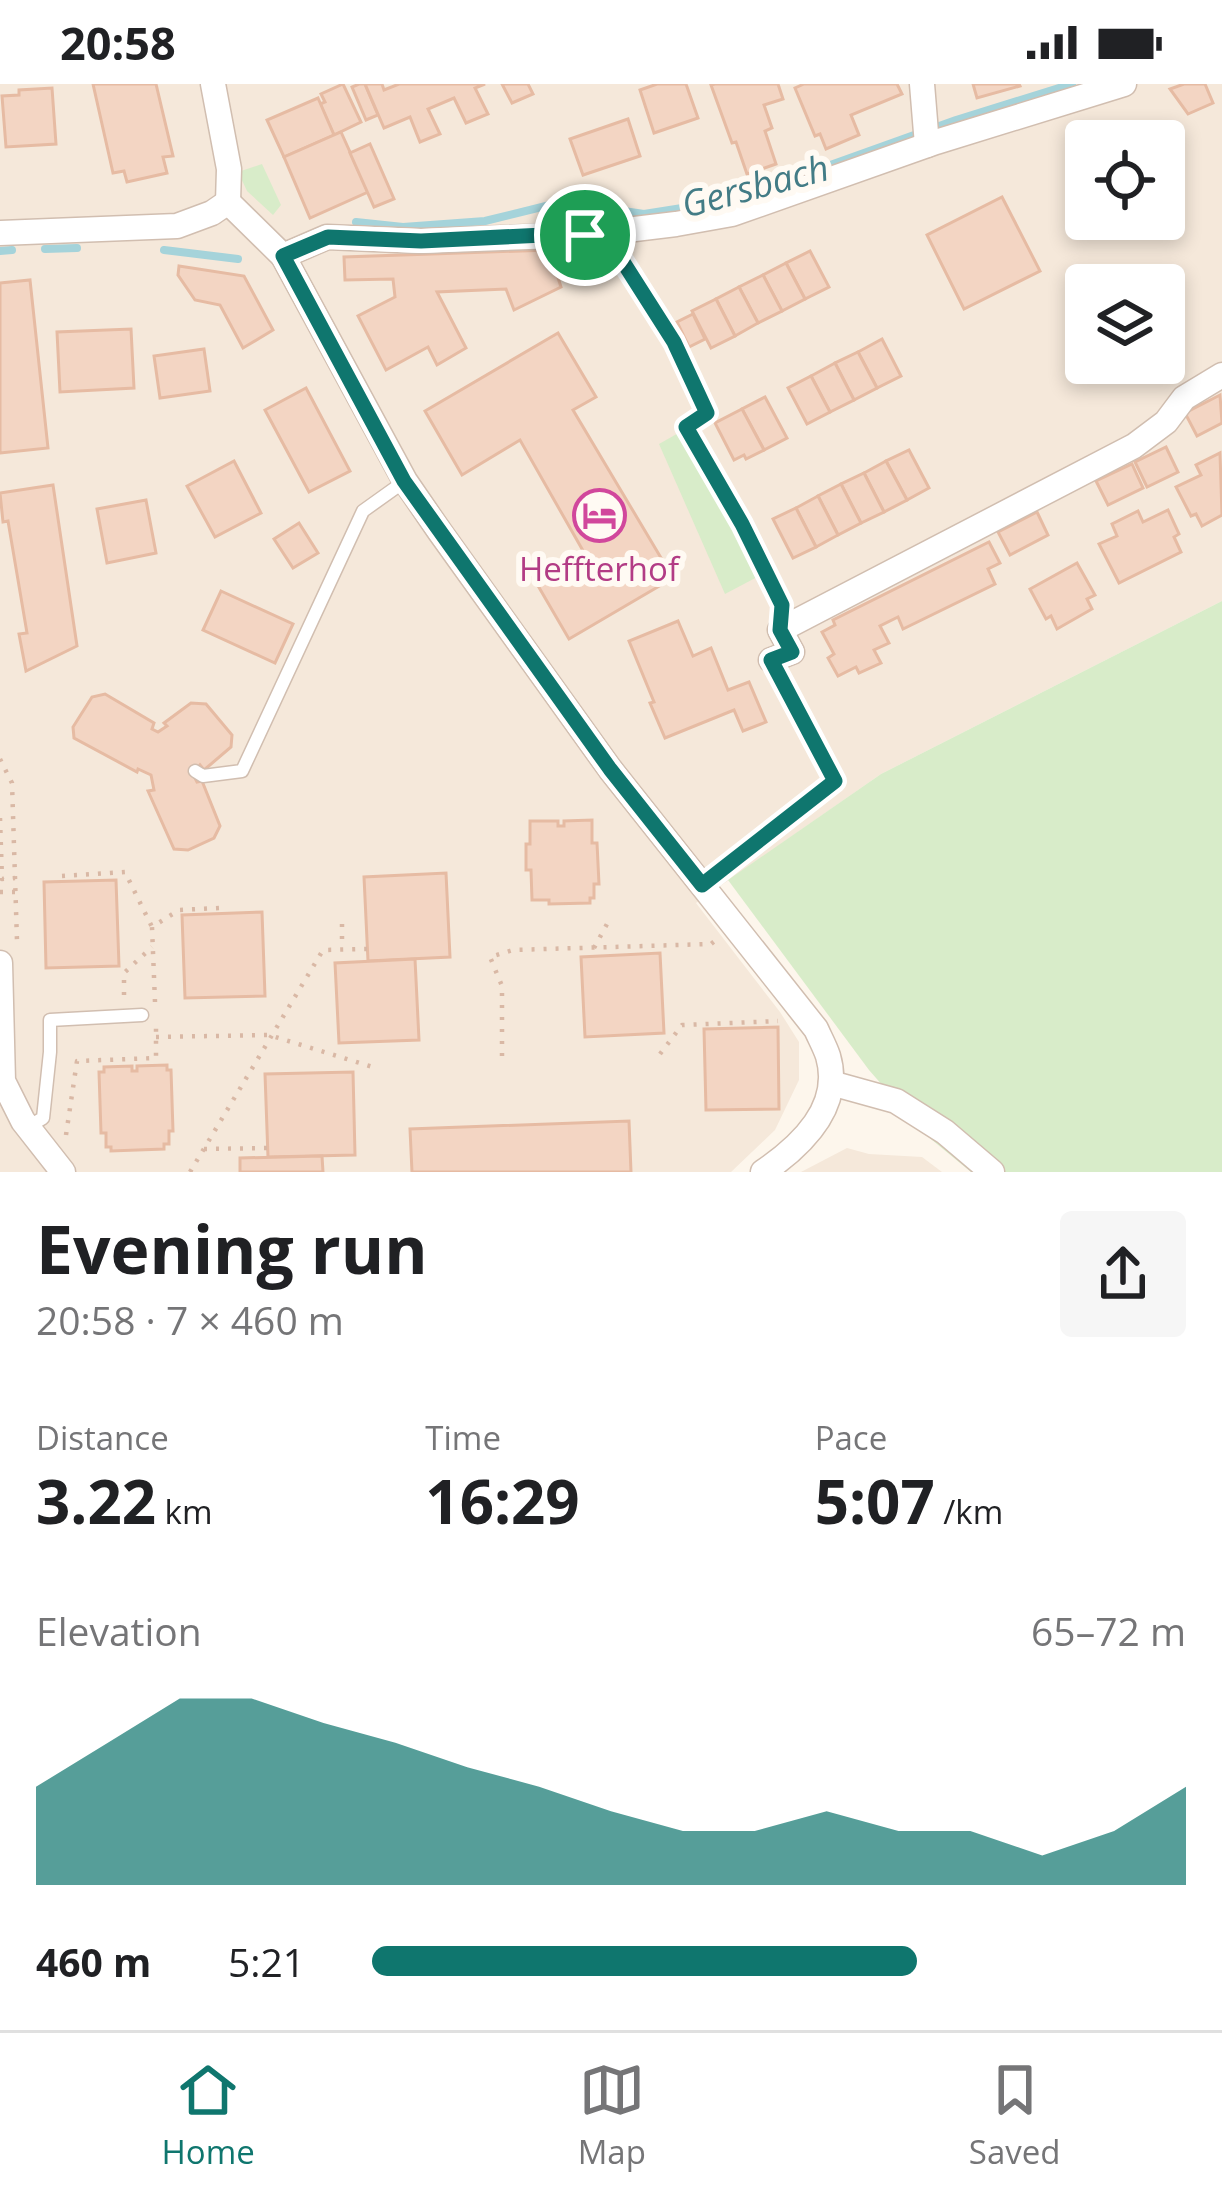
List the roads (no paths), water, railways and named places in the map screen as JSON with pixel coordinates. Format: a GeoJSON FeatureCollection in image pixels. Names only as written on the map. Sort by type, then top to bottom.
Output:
{"type":"FeatureCollection","features":[{"type":"Feature","properties":{"kind":"street"},"geometry":{"type":"LineString","coordinates":[[922,84],[927,146]]}},
{"type":"Feature","properties":{"kind":"street"},"geometry":{"type":"LineString","coordinates":[[283,256],[328,237],[421,241],[604,232],[732,214],[1124,84]]}},
{"type":"Feature","properties":{"kind":"street"},"geometry":{"type":"LineString","coordinates":[[218,85],[229,169],[228,202],[283,256],[404,481],[610,769],[816,1029],[828,1057],[831,1083],[819,1121],[792,1152],[763,1172]]}},
{"type":"Feature","properties":{"kind":"street"},"geometry":{"type":"LineString","coordinates":[[0,233],[177,226],[228,202]]}},
{"type":"Feature","properties":{"kind":"street"},"geometry":{"type":"LineString","coordinates":[[771,660],[792,652],[780,630],[1134,446],[1166,422],[1184,398],[1222,375]]}},
{"type":"Feature","properties":{"kind":"street"},"geometry":{"type":"LineString","coordinates":[[9,959],[3,1081],[28,1127],[62,1171]]}},
{"type":"Feature","properties":{"kind":"street"},"geometry":{"type":"LineString","coordinates":[[831,1083],[896,1101],[945,1132],[992,1172]]}},
{"type":"Feature","properties":{"kind":"lane"},"geometry":{"type":"LineString","coordinates":[[195,771],[203,776],[242,771],[363,511],[404,481]]}},
{"type":"Feature","properties":{"kind":"lane"},"geometry":{"type":"LineString","coordinates":[[28,1127],[44,1118],[50,1020],[142,1015]]}},
{"type":"Feature","properties":{"kind":"waterway","name":"Gersbach"},"geometry":{"type":"LineString","coordinates":[[356,222],[403,227],[485,221],[562,202],[644,214],[733,200],[1072,84]]}},
{"type":"Feature","properties":{"kind":"waterway","name":"Gersbach"},"geometry":{"type":"LineString","coordinates":[[45,249],[77,248]]}},
{"type":"Feature","properties":{"kind":"waterway","name":"Gersbach"},"geometry":{"type":"LineString","coordinates":[[0,251],[12,250]]}},
{"type":"Feature","properties":{"kind":"waterway","name":"Gersbach"},"geometry":{"type":"LineString","coordinates":[[164,250],[238,259]]}},
{"type":"Feature","properties":{"kind":"place","name":"Heffterhof"},"geometry":{"type":"Point","coordinates":[599,515]}}]}
